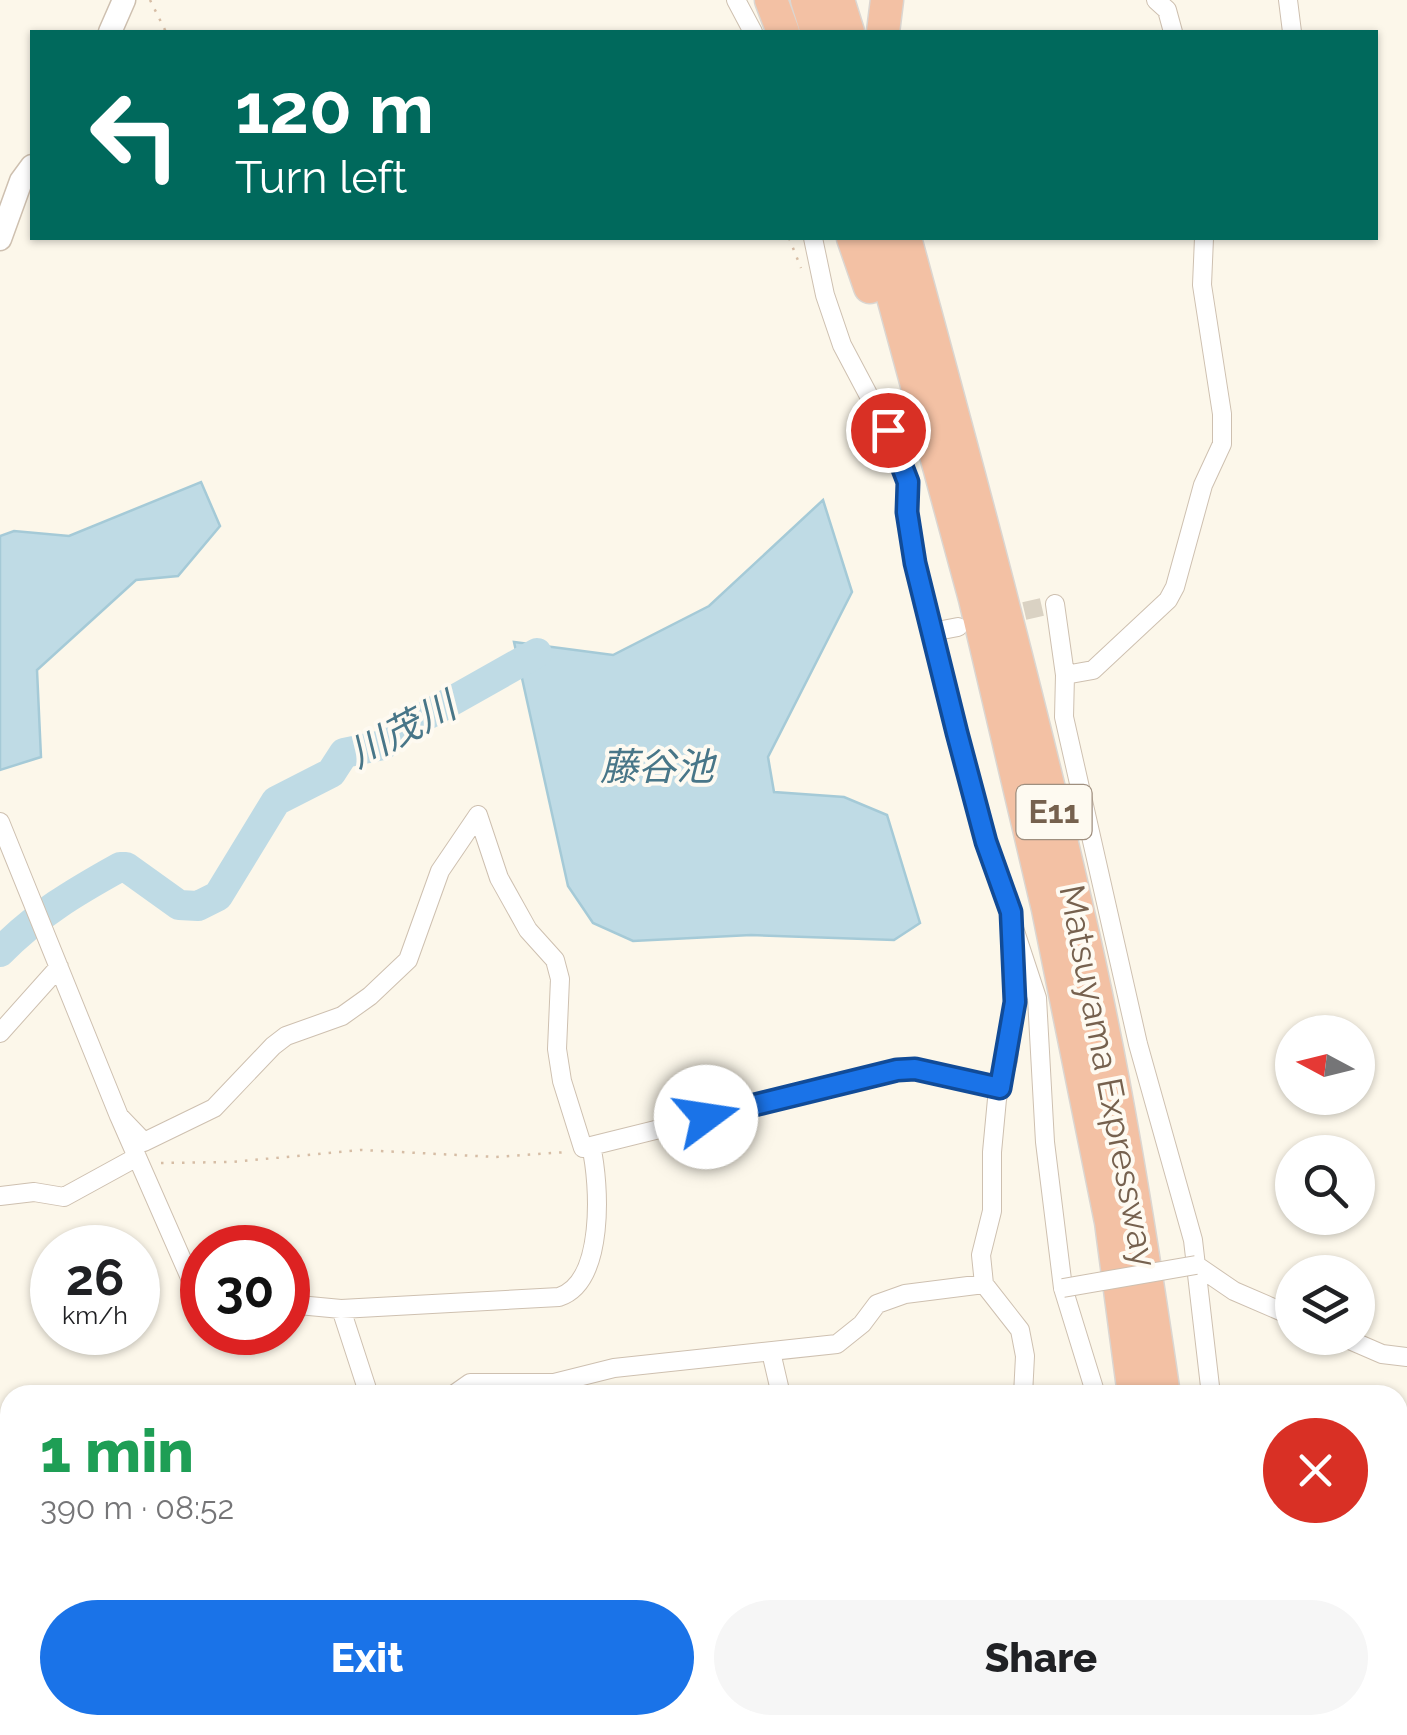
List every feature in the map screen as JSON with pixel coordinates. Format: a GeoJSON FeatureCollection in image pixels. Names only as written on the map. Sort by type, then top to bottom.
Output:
{"type":"FeatureCollection","features":[{"type":"Feature","properties":{"kind":"highway"},"geometry":{"type":"LineString","coordinates":[[772,0],[782,30]]}},
{"type":"Feature","properties":{"kind":"highway"},"geometry":{"type":"LineString","coordinates":[[807,0],[816,30]]}},
{"type":"Feature","properties":{"kind":"highway"},"geometry":{"type":"LineString","coordinates":[[838,0],[847,30]]}},
{"type":"Feature","properties":{"kind":"highway"},"geometry":{"type":"LineString","coordinates":[[884,30],[887,0]]}},
{"type":"Feature","properties":{"kind":"highway"},"geometry":{"type":"LineString","coordinates":[[854,240],[966,613]]}},
{"type":"Feature","properties":{"kind":"highway","name":"Matsuyama Expressway"},"geometry":{"type":"LineString","coordinates":[[877,240],[966,613],[1048,909],[1111,1222],[1133,1385]]}},
{"type":"Feature","properties":{"kind":"highway","name":"Matsuyama Expressway"},"geometry":{"type":"LineString","coordinates":[[906,240],[990,550],[1077,907],[1139,1221],[1163,1385]]}},
{"type":"Feature","properties":{"kind":"highway"},"geometry":{"type":"LineString","coordinates":[[918,240],[990,550]]}},
{"type":"Feature","properties":{"kind":"street"},"geometry":{"type":"LineString","coordinates":[[111,30],[124,0]]}},
{"type":"Feature","properties":{"kind":"street"},"geometry":{"type":"LineString","coordinates":[[736,0],[752,30]]}},
{"type":"Feature","properties":{"kind":"street"},"geometry":{"type":"LineString","coordinates":[[1156,0],[1167,10],[1172,30]]}},
{"type":"Feature","properties":{"kind":"street"},"geometry":{"type":"LineString","coordinates":[[1288,0],[1292,30]]}},
{"type":"Feature","properties":{"kind":"street"},"geometry":{"type":"LineString","coordinates":[[0,239],[20,180],[30,168]]}},
{"type":"Feature","properties":{"kind":"street"},"geometry":{"type":"LineString","coordinates":[[813,240],[825,295],[842,345],[888,430],[908,482],[907,512],[915,563],[932,632],[986,842],[1037,998],[1044,1142],[1063,1288],[1093,1385]]}},
{"type":"Feature","properties":{"kind":"street"},"geometry":{"type":"LineString","coordinates":[[1065,675],[1092,670],[1168,600],[1202,486],[1222,444],[1222,414],[1202,285],[1204,240]]}},
{"type":"Feature","properties":{"kind":"street"},"geometry":{"type":"LineString","coordinates":[[1055,604],[1065,675],[1064,717],[1138,1044],[1193,1240],[1211,1385]]}},
{"type":"Feature","properties":{"kind":"street"},"geometry":{"type":"LineString","coordinates":[[932,632],[966,613]]}},
{"type":"Feature","properties":{"kind":"street"},"geometry":{"type":"LineString","coordinates":[[0,1196],[34,1192],[64,1198],[214,1108],[286,1036],[342,1016],[370,996],[408,960],[440,872],[478,815],[499,878],[528,930],[556,960],[560,979],[557,1049],[562,1082],[598,1178],[594,1240],[579,1284],[572,1293],[558,1297],[341,1309],[310,1306]]}},
{"type":"Feature","properties":{"kind":"street"},"geometry":{"type":"LineString","coordinates":[[0,822],[120,1116],[140,1149],[180,1254]]}},
{"type":"Feature","properties":{"kind":"street"},"geometry":{"type":"LineString","coordinates":[[1011,912],[1015,1002],[992,1152],[992,1211],[980,1255],[984,1284],[1020,1330],[1026,1356],[1024,1385]]}},
{"type":"Feature","properties":{"kind":"street"},"geometry":{"type":"LineString","coordinates":[[0,1033],[59,967]]}},
{"type":"Feature","properties":{"kind":"street"},"geometry":{"type":"LineString","coordinates":[[587,1147],[897,1070],[915,1069],[1000,1088]]}},
{"type":"Feature","properties":{"kind":"street"},"geometry":{"type":"LineString","coordinates":[[1063,1288],[1196,1266],[1234,1291],[1275,1309]]}},
{"type":"Feature","properties":{"kind":"street"},"geometry":{"type":"LineString","coordinates":[[467,1385],[554,1384],[614,1368],[837,1344],[862,1324],[877,1304],[984,1284]]}},
{"type":"Feature","properties":{"kind":"street"},"geometry":{"type":"LineString","coordinates":[[341,1309],[367,1385]]}},
{"type":"Feature","properties":{"kind":"street"},"geometry":{"type":"LineString","coordinates":[[1375,1351],[1407,1357]]}},
{"type":"Feature","properties":{"kind":"street"},"geometry":{"type":"LineString","coordinates":[[771,1352],[779,1385]]}},
{"type":"Feature","properties":{"kind":"path"},"geometry":{"type":"LineString","coordinates":[[150,0],[165,30]]}},
{"type":"Feature","properties":{"kind":"path"},"geometry":{"type":"LineString","coordinates":[[140,1149],[152,1163],[232,1162],[361,1150],[496,1157],[587,1147]]}},
{"type":"Feature","properties":{"kind":"water"},"geometry":{"type":"Polygon","coordinates":[[[201,482],[220,526],[178,576],[136,580],[37,670],[41,757],[0,770],[0,536],[14,531],[69,536],[201,482]]]}},
{"type":"Feature","properties":{"kind":"water","name":"藤谷池"},"geometry":{"type":"Polygon","coordinates":[[[823,500],[852,592],[768,757],[774,792],[844,797],[887,815],[920,923],[894,940],[751,935],[633,941],[593,923],[568,886],[514,642],[613,655],[709,606],[823,500]]]}},
{"type":"Feature","properties":{"kind":"waterway","name":"川茂川"},"geometry":{"type":"LineString","coordinates":[[0,952],[57,905],[120,867],[126,867],[179,905],[198,906],[218,896],[276,801],[331,773],[344,753],[383,745],[404,728],[537,653]]}},
{"type":"Feature","properties":{"kind":"tunnel"},"geometry":{"type":"LineString","coordinates":[[998,617],[1055,604]]}},
{"type":"Feature","properties":{"kind":"route"},"geometry":{"type":"LineString","coordinates":[[706,1117],[897,1070],[915,1069],[1000,1088],[1008,1060],[1015,1002],[1011,912],[986,842],[957,733],[915,563],[907,512],[908,482],[888,430]]}}]}
